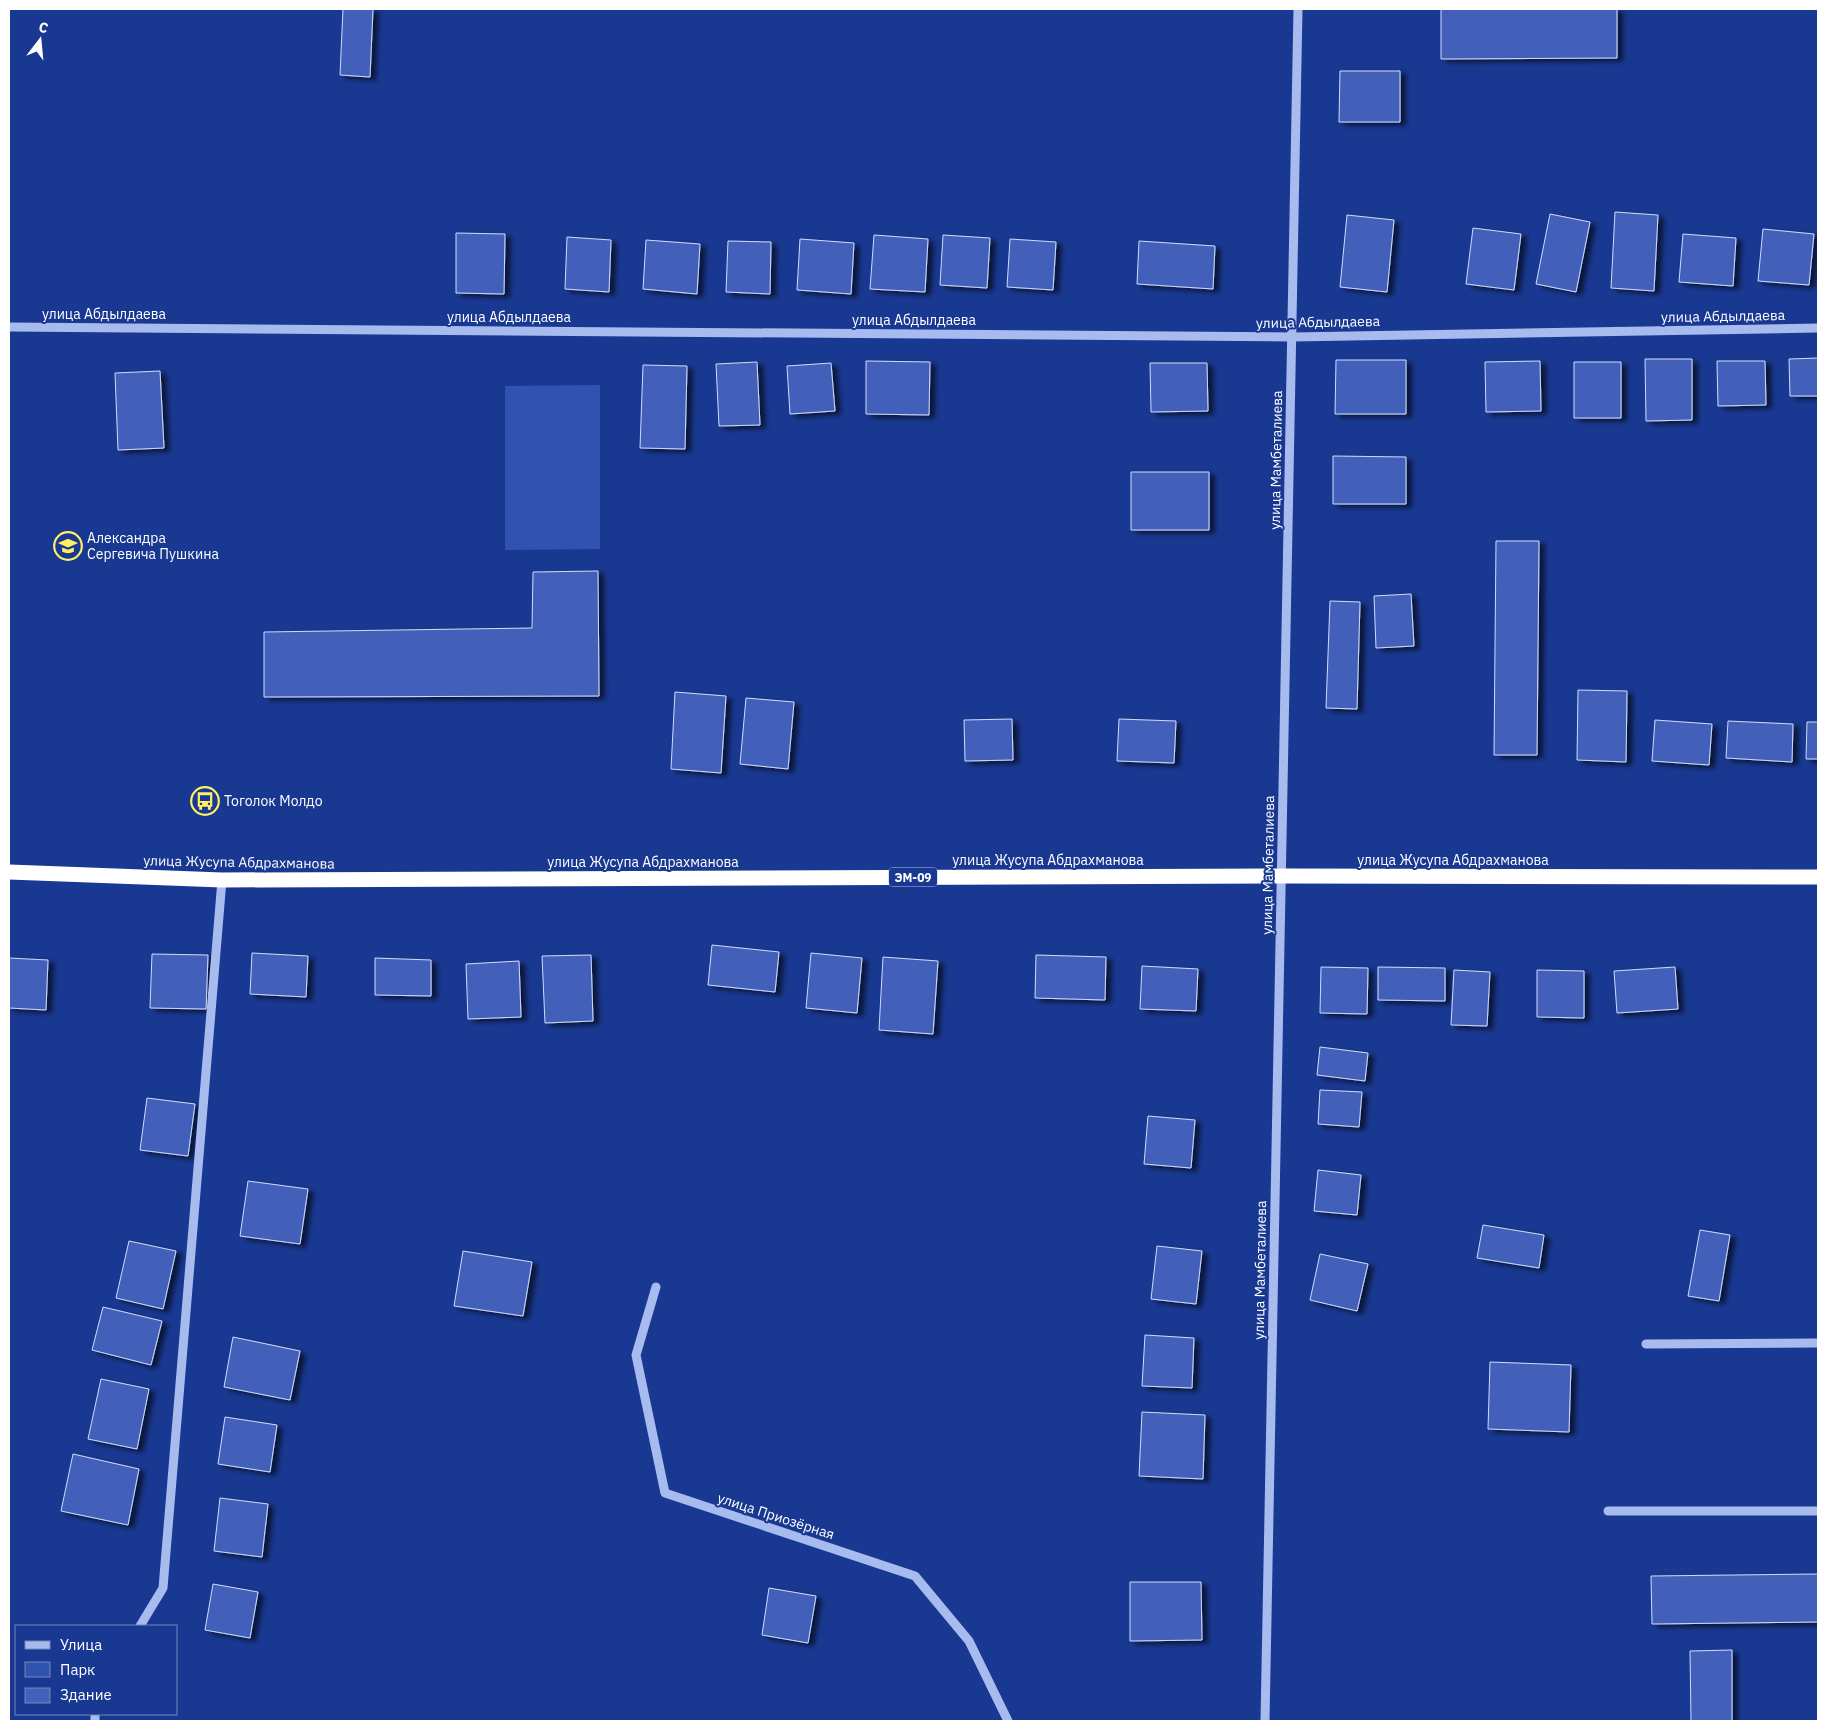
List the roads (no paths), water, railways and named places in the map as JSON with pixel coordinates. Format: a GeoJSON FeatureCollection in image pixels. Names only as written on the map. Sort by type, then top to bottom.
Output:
{"type":"FeatureCollection","features":[{"type":"Feature","properties":{"kind":"highway","name":"улица Жусупа Абдрахманова"},"geometry":{"type":"LineString","coordinates":[[9,872],[222,880],[1818,876]]}},
{"type":"Feature","properties":{"kind":"street","name":"улица Мамбеталиева"},"geometry":{"type":"LineString","coordinates":[[1265,1721],[1298,9]]}},
{"type":"Feature","properties":{"kind":"street","name":"улица Абдылдаева"},"geometry":{"type":"LineString","coordinates":[[9,327],[1292,337],[1818,328]]}},
{"type":"Feature","properties":{"kind":"street"},"geometry":{"type":"LineString","coordinates":[[141,1625],[163,1588],[222,880]]}},
{"type":"Feature","properties":{"kind":"street","name":"улица Приозёрная"},"geometry":{"type":"LineString","coordinates":[[656,1287],[636,1355],[665,1493],[915,1576],[969,1640],[1008,1721]]}},
{"type":"Feature","properties":{"kind":"street"},"geometry":{"type":"LineString","coordinates":[[1646,1344],[1818,1343]]}},
{"type":"Feature","properties":{"kind":"street"},"geometry":{"type":"LineString","coordinates":[[1608,1511],[1818,1511]]}},
{"type":"Feature","properties":{"kind":"place","name":"Александра Сергевича Пушкина"},"geometry":{"type":"Point","coordinates":[68,546]}},
{"type":"Feature","properties":{"kind":"place","name":"Тоголок Молдо"},"geometry":{"type":"Point","coordinates":[205,801]}}]}
